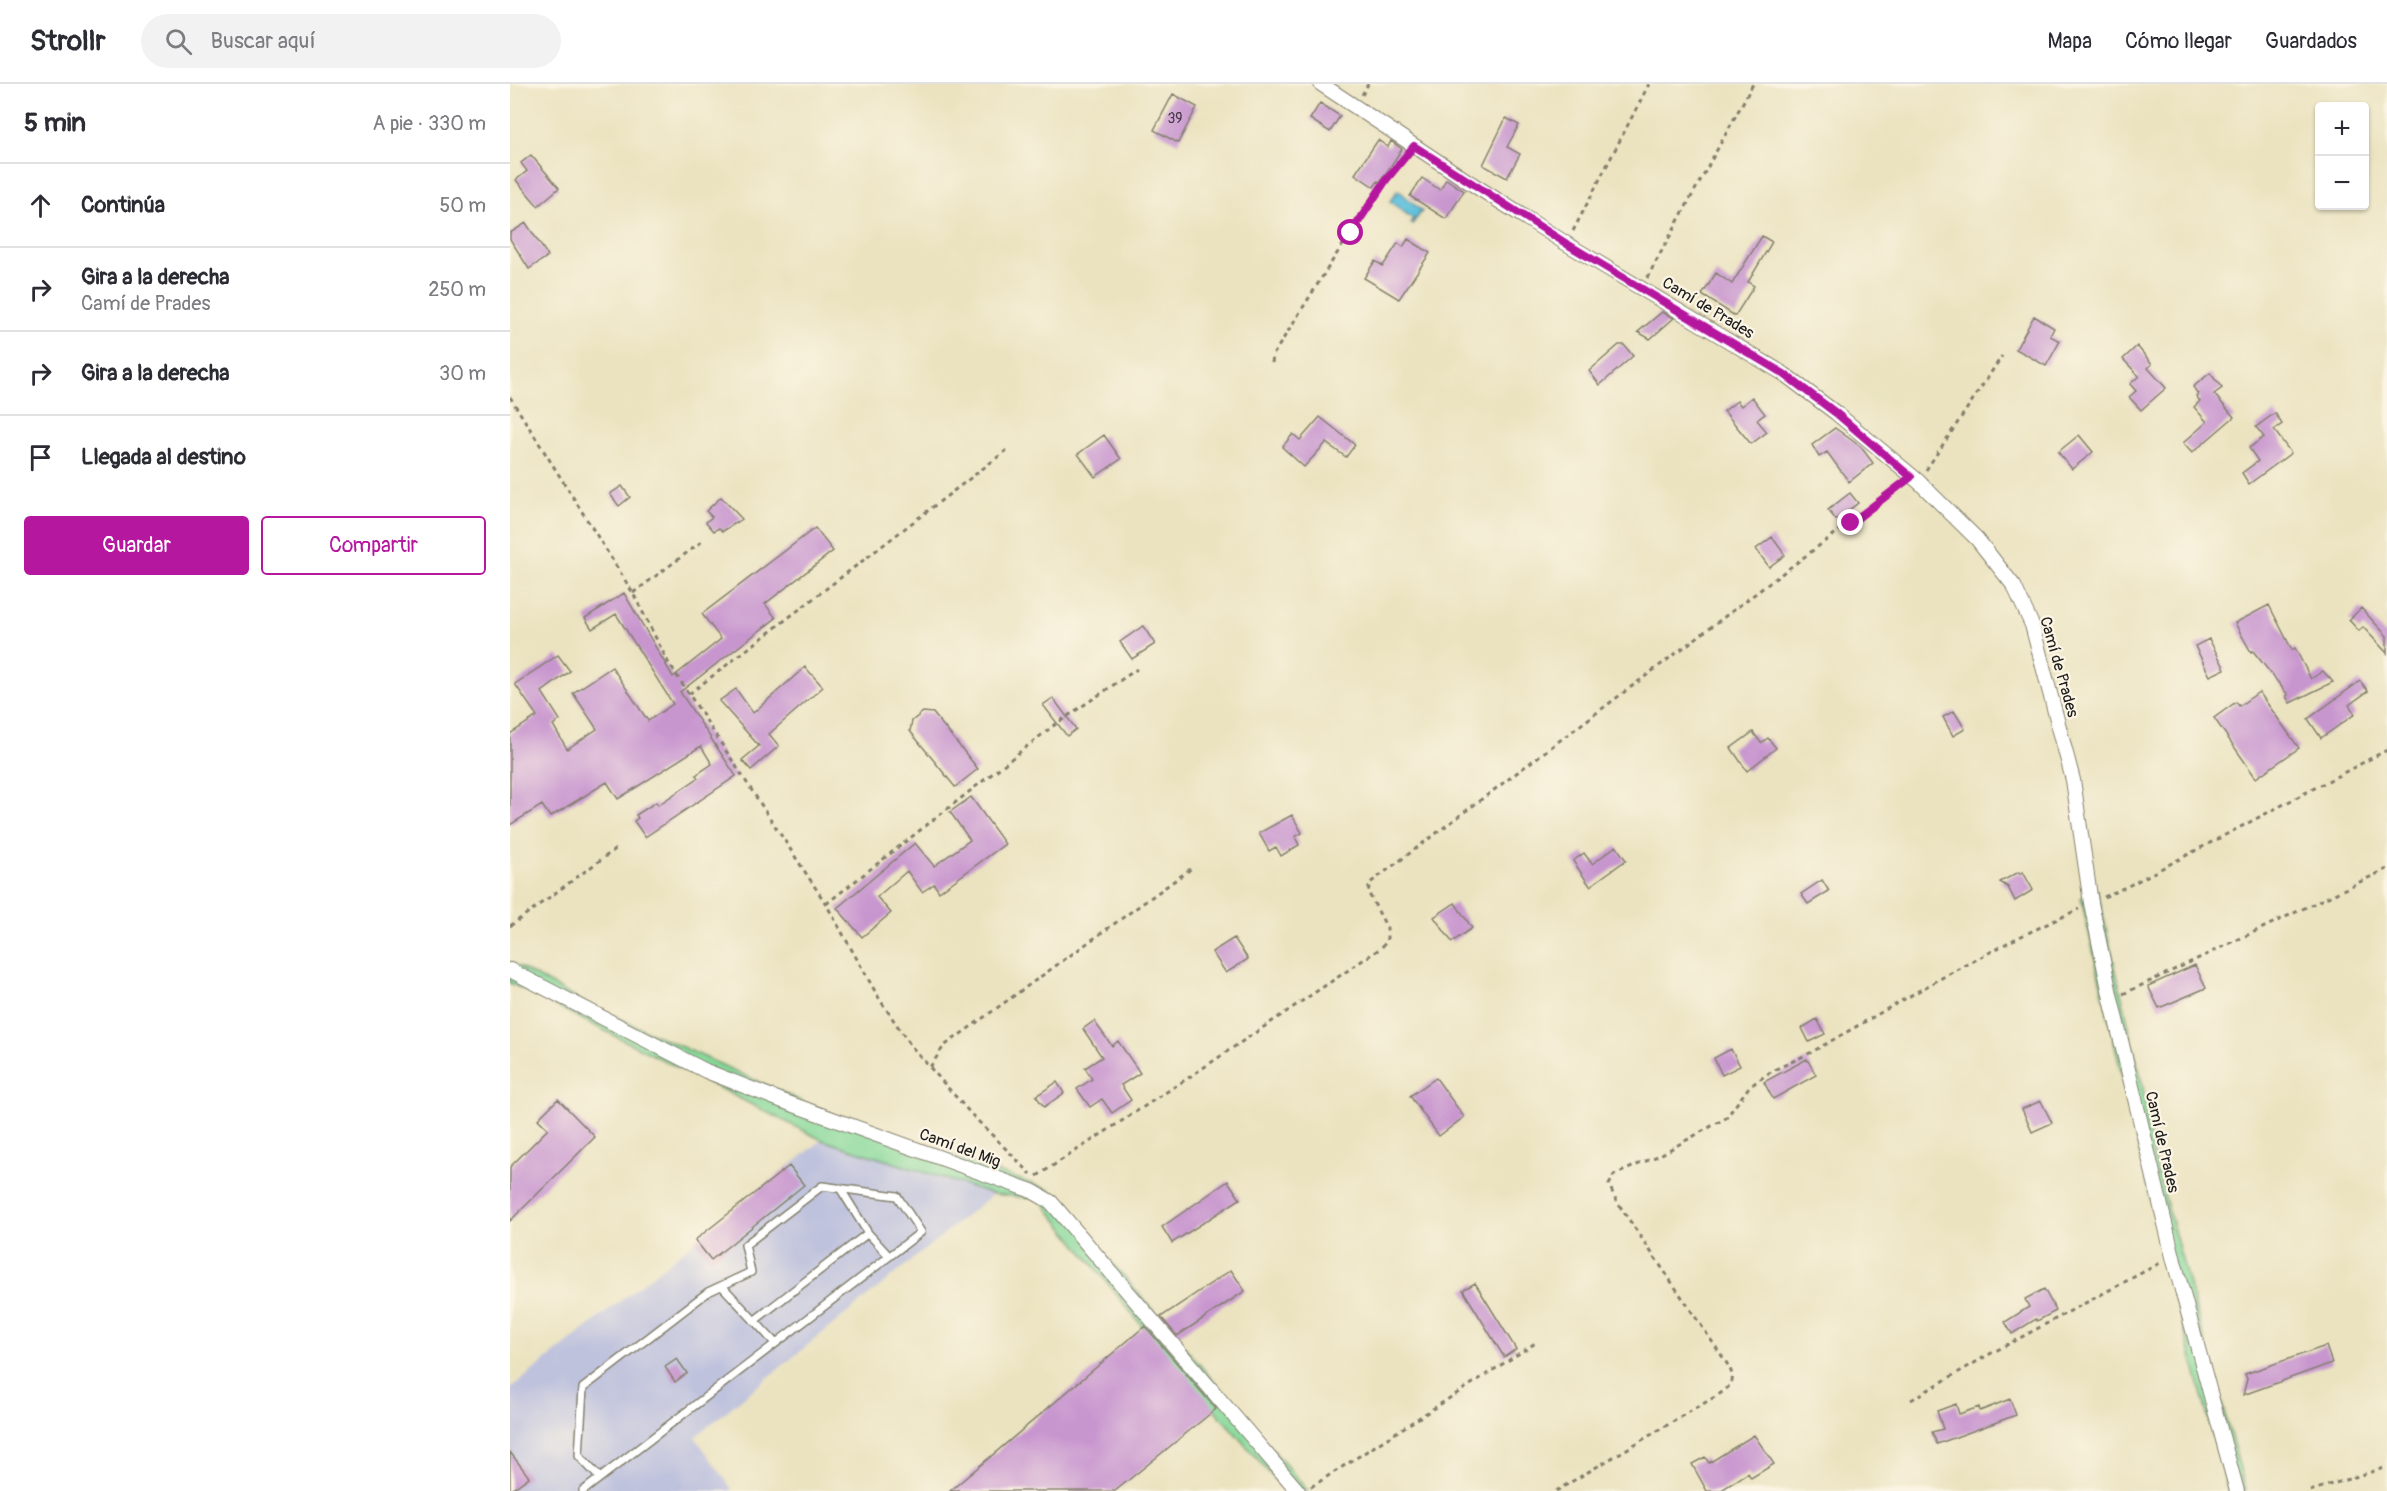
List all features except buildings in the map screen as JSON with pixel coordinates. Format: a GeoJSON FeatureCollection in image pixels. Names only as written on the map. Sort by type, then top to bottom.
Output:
{"type":"FeatureCollection","features":[{"type":"Feature","properties":{"kind":"street","name":"Camí de Prades"},"geometry":{"type":"LineString","coordinates":[[1321,84],[1567,244],[1784,374],[1836,413],[1915,479],[1977,539],[2014,586],[2032,625],[2073,780],[2091,903],[2111,999],[2174,1261],[2237,1491]]}},
{"type":"Feature","properties":{"kind":"street","name":"Camí del Mig"},"geometry":{"type":"LineString","coordinates":[[510,970],[706,1071],[1032,1191],[1051,1202],[1299,1491]]}},
{"type":"Feature","properties":{"kind":"lane"},"geometry":{"type":"LineString","coordinates":[[583,1491],[600,1478],[775,1343],[921,1232],[897,1196],[822,1186],[745,1245],[751,1272],[708,1292],[583,1388],[579,1456],[600,1478]]}},
{"type":"Feature","properties":{"kind":"lane"},"geometry":{"type":"LineString","coordinates":[[840,1188],[868,1233],[889,1256]]}},
{"type":"Feature","properties":{"kind":"lane"},"geometry":{"type":"LineString","coordinates":[[754,1321],[868,1233]]}},
{"type":"Feature","properties":{"kind":"lane"},"geometry":{"type":"LineString","coordinates":[[722,1286],[775,1343]]}},
{"type":"Feature","properties":{"kind":"path"},"geometry":{"type":"LineString","coordinates":[[1567,244],[1649,84]]}},
{"type":"Feature","properties":{"kind":"path"},"geometry":{"type":"LineString","coordinates":[[1642,287],[1754,84]]}},
{"type":"Feature","properties":{"kind":"path"},"geometry":{"type":"LineString","coordinates":[[1272,363],[1273,355],[1336,255],[1386,180],[1414,146]]}},
{"type":"Feature","properties":{"kind":"path"},"geometry":{"type":"LineString","coordinates":[[510,397],[633,593],[668,662],[826,904],[880,1000],[911,1046],[972,1115],[1035,1178],[1381,948],[1387,941],[1387,928],[1368,892],[1370,883],[1915,479],[2002,356]]}},
{"type":"Feature","properties":{"kind":"path"},"geometry":{"type":"LineString","coordinates":[[689,694],[1007,450]]}},
{"type":"Feature","properties":{"kind":"path"},"geometry":{"type":"LineString","coordinates":[[633,593],[704,540]]}},
{"type":"Feature","properties":{"kind":"path"},"geometry":{"type":"LineString","coordinates":[[826,904],[1053,726],[1137,669]]}},
{"type":"Feature","properties":{"kind":"path"},"geometry":{"type":"LineString","coordinates":[[1556,1491],[1718,1395],[1728,1388],[1732,1380],[1733,1372],[1617,1202],[1609,1185],[1614,1175],[1660,1155],[1726,1118],[1749,1087],[1772,1071],[1810,1053],[2013,940],[2141,880],[2387,750]]}},
{"type":"Feature","properties":{"kind":"path"},"geometry":{"type":"LineString","coordinates":[[510,926],[617,848]]}},
{"type":"Feature","properties":{"kind":"path"},"geometry":{"type":"LineString","coordinates":[[930,1067],[944,1046],[1192,868]]}},
{"type":"Feature","properties":{"kind":"path"},"geometry":{"type":"LineString","coordinates":[[2111,999],[2387,869]]}},
{"type":"Feature","properties":{"kind":"path"},"geometry":{"type":"LineString","coordinates":[[1911,1400],[2156,1264],[2174,1261]]}},
{"type":"Feature","properties":{"kind":"path"},"geometry":{"type":"LineString","coordinates":[[1305,1491],[1537,1342]]}},
{"type":"Feature","properties":{"kind":"path"},"geometry":{"type":"LineString","coordinates":[[2310,1491],[2387,1467]]}},
{"type":"Feature","properties":{"kind":"shaded area"},"geometry":{"type":"Polygon","coordinates":[[[822,1140],[993,1194],[695,1437],[732,1489],[730,1491],[510,1491],[510,1389],[822,1140]]]}},
{"type":"Feature","properties":{"kind":"green space"},"geometry":{"type":"Polygon","coordinates":[[[2097,890],[2143,1087],[2152,1151],[2246,1491],[2228,1491],[2163,1253],[2081,898],[2097,890]]]}},
{"type":"Feature","properties":{"kind":"green space"},"geometry":{"type":"Polygon","coordinates":[[[510,962],[585,1003],[830,1114],[1050,1190],[1308,1491],[1285,1491],[1142,1326],[1040,1199],[993,1194],[822,1140],[510,983],[510,962]]]}},
{"type":"Feature","properties":{"kind":"water"},"geometry":{"type":"Polygon","coordinates":[[[1398,190],[1422,211],[1412,224],[1413,219],[1390,201],[1398,190]]]}},
{"type":"Feature","properties":{"kind":"route"},"geometry":{"type":"LineString","coordinates":[[1351,233],[1386,180],[1414,146],[1567,244],[1784,374],[1836,413],[1911,477],[1851,523]]}}]}
